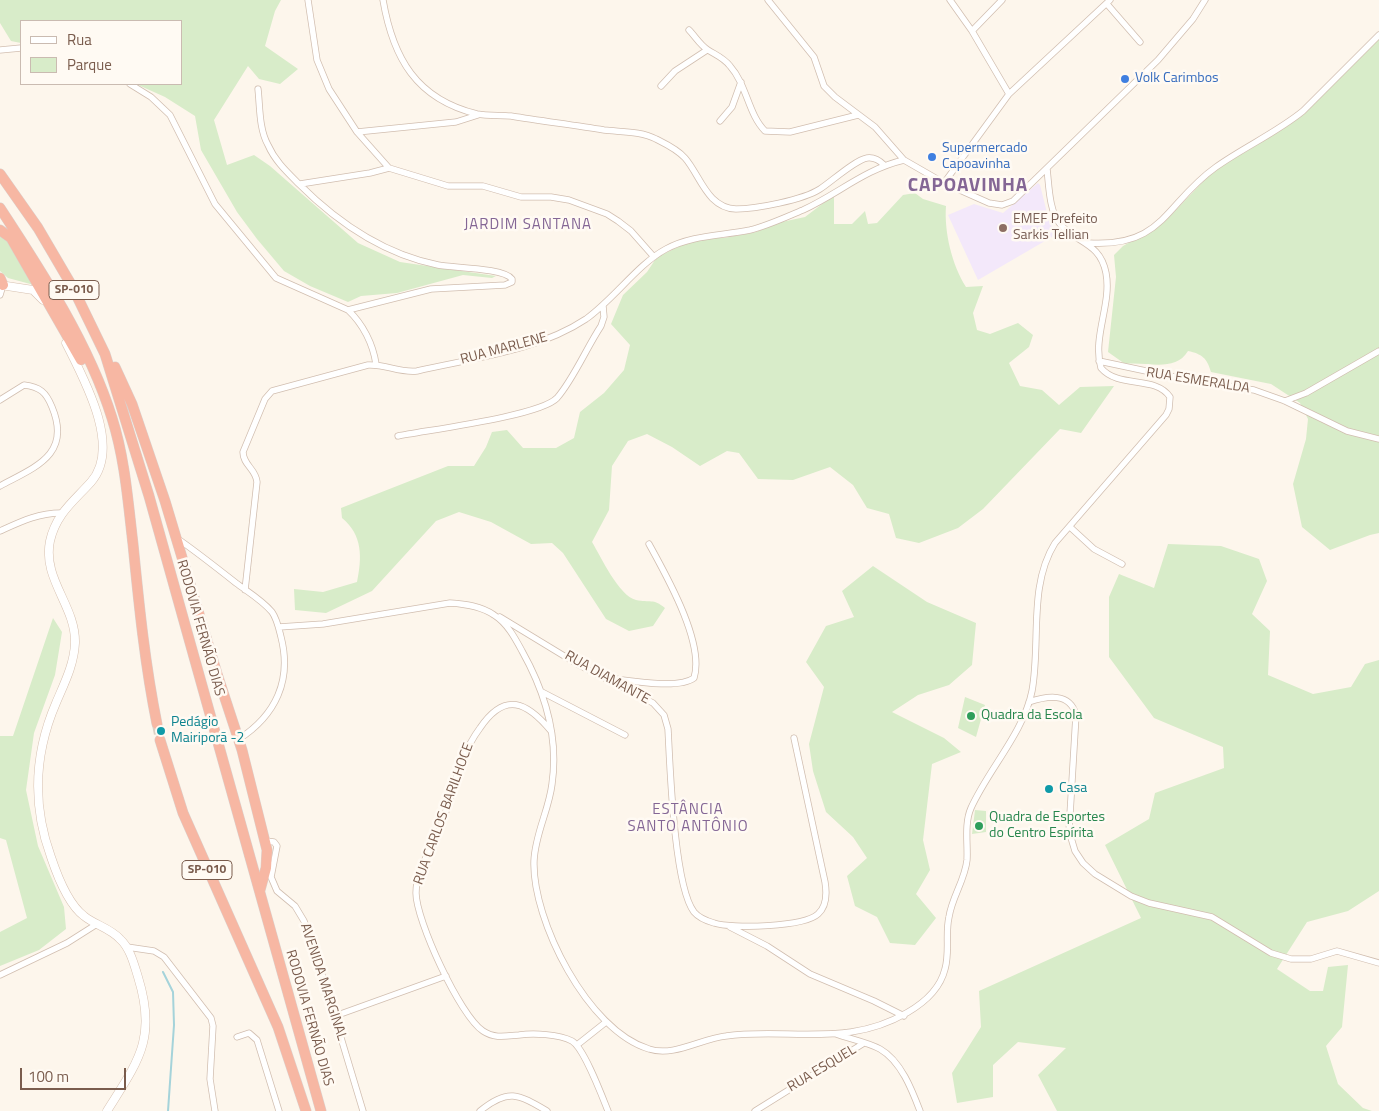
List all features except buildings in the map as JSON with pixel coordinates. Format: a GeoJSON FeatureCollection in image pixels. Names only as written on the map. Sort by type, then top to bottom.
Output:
{"type":"FeatureCollection","features":[{"type":"Feature","properties":{"kind":"highway","name":"RODOVIA FERNÃO DIAS"},"geometry":{"type":"LineString","coordinates":[[0,174],[38,228],[67,278],[105,354],[131,433],[321,1111]]}},
{"type":"Feature","properties":{"kind":"highway","name":"SP-010"},"geometry":{"type":"LineString","coordinates":[[0,208],[47,280],[96,376],[112,418],[125,471],[144,655],[157,724]]}},
{"type":"Feature","properties":{"kind":"highway"},"geometry":{"type":"LineString","coordinates":[[0,230],[11,238],[88,372],[96,376]]}},
{"type":"Feature","properties":{"kind":"highway"},"geometry":{"type":"LineString","coordinates":[[105,354],[114,366],[132,404],[177,538],[218,677],[239,738],[266,841],[266,868],[260,890]]}},
{"type":"Feature","properties":{"kind":"highway","name":"RODOVIA FERNÃO DIAS"},"geometry":{"type":"LineString","coordinates":[[160,740],[182,813],[278,1026],[306,1111]]}},
{"type":"Feature","properties":{"kind":"street"},"geometry":{"type":"LineString","coordinates":[[308,0],[317,60],[329,88],[357,132],[389,168],[448,186],[483,186],[521,197],[569,200],[607,214],[618,221],[631,231],[654,257]]}},
{"type":"Feature","properties":{"kind":"street"},"geometry":{"type":"LineString","coordinates":[[383,0],[387,22],[401,61],[414,78],[447,104],[479,114],[507,116],[654,138],[671,147],[686,159],[714,200],[720,205],[734,209],[772,204],[808,195],[867,158],[879,161],[884,165]]}},
{"type":"Feature","properties":{"kind":"street"},"geometry":{"type":"LineString","coordinates":[[768,0],[814,58],[824,86],[875,127],[904,160],[944,183],[974,197],[1002,205],[1013,201],[1158,60],[1193,19],[1205,0]]}},
{"type":"Feature","properties":{"kind":"street"},"geometry":{"type":"LineString","coordinates":[[950,0],[972,31],[1009,94]]}},
{"type":"Feature","properties":{"kind":"street"},"geometry":{"type":"LineString","coordinates":[[972,31],[1002,0]]}},
{"type":"Feature","properties":{"kind":"street"},"geometry":{"type":"LineString","coordinates":[[944,183],[1009,94],[1109,2],[1140,42]]}},
{"type":"Feature","properties":{"kind":"street"},"geometry":{"type":"LineString","coordinates":[[689,30],[707,50],[720,56],[730,65],[741,81],[759,125],[766,131],[790,132],[858,115]]}},
{"type":"Feature","properties":{"kind":"street"},"geometry":{"type":"LineString","coordinates":[[1088,243],[1116,244],[1128,241],[1148,231],[1168,215],[1214,168],[1289,122],[1303,111],[1379,35]]}},
{"type":"Feature","properties":{"kind":"street"},"geometry":{"type":"LineString","coordinates":[[0,50],[20,48]]}},
{"type":"Feature","properties":{"kind":"street"},"geometry":{"type":"LineString","coordinates":[[661,86],[676,71],[707,50]]}},
{"type":"Feature","properties":{"kind":"street"},"geometry":{"type":"LineString","coordinates":[[720,121],[732,107],[741,81]]}},
{"type":"Feature","properties":{"kind":"street"},"geometry":{"type":"LineString","coordinates":[[132,85],[152,97],[170,115],[215,204],[276,278],[348,310],[357,318],[364,330],[376,364]]}},
{"type":"Feature","properties":{"kind":"street"},"geometry":{"type":"LineString","coordinates":[[258,89],[263,131],[267,145],[283,168],[314,200],[339,222],[410,258],[433,264],[509,275],[512,279],[510,284],[431,289],[348,310]]}},
{"type":"Feature","properties":{"kind":"street"},"geometry":{"type":"LineString","coordinates":[[357,132],[456,122],[479,114]]}},
{"type":"Feature","properties":{"kind":"street","name":"RUA MARLENE"},"geometry":{"type":"LineString","coordinates":[[246,590],[258,482],[256,473],[244,460],[243,452],[265,399],[277,389],[360,366],[376,364],[399,372],[417,371],[528,345],[558,335],[603,306],[654,257],[685,241],[752,229],[793,214],[884,165],[904,160]]}},
{"type":"Feature","properties":{"kind":"street"},"geometry":{"type":"LineString","coordinates":[[300,184],[370,173],[389,168]]}},
{"type":"Feature","properties":{"kind":"street"},"geometry":{"type":"LineString","coordinates":[[494,614],[514,638],[542,692],[552,732],[553,783],[534,859],[537,890],[566,970],[580,992],[606,1022],[640,1046],[660,1051],[726,1036],[834,1034],[873,1028],[904,1016],[930,993],[943,977],[947,957],[949,917],[966,867],[969,813],[1029,702],[1042,569],[1055,543],[1166,415],[1170,403],[1170,397],[1161,389],[1112,378],[1101,368],[1099,361],[1106,273],[1100,255],[1088,243],[1060,224],[1052,205],[1047,169]]}},
{"type":"Feature","properties":{"kind":"street"},"geometry":{"type":"LineString","coordinates":[[1,286],[33,290],[40,296],[69,349],[98,418],[104,448],[100,470],[61,513],[52,535],[49,564],[71,620],[75,641],[70,670],[48,723],[41,747],[37,801],[51,858],[70,898],[84,916],[112,932],[127,947],[146,1009],[146,1036],[132,1070],[107,1111]]}},
{"type":"Feature","properties":{"kind":"street"},"geometry":{"type":"LineString","coordinates":[[398,436],[529,412],[551,403],[563,389],[601,326],[604,316],[603,306]]}},
{"type":"Feature","properties":{"kind":"street"},"geometry":{"type":"LineString","coordinates":[[1285,400],[1306,393],[1379,351]]}},
{"type":"Feature","properties":{"kind":"street","name":"RUA ESMERALDA"},"geometry":{"type":"LineString","coordinates":[[1099,361],[1179,378],[1254,390],[1285,400],[1347,431],[1379,439]]}},
{"type":"Feature","properties":{"kind":"street"},"geometry":{"type":"LineString","coordinates":[[0,400],[24,385],[37,387],[45,392],[57,423],[59,439],[54,450],[37,466],[0,486]]}},
{"type":"Feature","properties":{"kind":"street"},"geometry":{"type":"LineString","coordinates":[[0,531],[33,517],[47,513],[61,513]]}},
{"type":"Feature","properties":{"kind":"street"},"geometry":{"type":"LineString","coordinates":[[1070,526],[1094,549],[1122,564]]}},
{"type":"Feature","properties":{"kind":"street"},"geometry":{"type":"LineString","coordinates":[[177,538],[246,590],[273,613],[279,627],[284,661],[281,686],[276,700],[263,721],[239,738]]}},
{"type":"Feature","properties":{"kind":"street"},"geometry":{"type":"LineString","coordinates":[[602,677],[663,683],[683,682],[694,678],[696,661],[680,603],[649,544]]}},
{"type":"Feature","properties":{"kind":"street","name":"RUA DIAMANTE"},"geometry":{"type":"LineString","coordinates":[[279,627],[323,624],[450,603],[467,604],[494,614],[602,677],[652,703],[664,715],[668,729],[676,833],[689,902],[694,912],[701,918],[728,926],[804,921],[816,916],[824,905],[825,882],[794,738]]}},
{"type":"Feature","properties":{"kind":"street"},"geometry":{"type":"LineString","coordinates":[[542,692],[625,735]]}},
{"type":"Feature","properties":{"kind":"street"},"geometry":{"type":"LineString","coordinates":[[1029,702],[1047,696],[1056,696],[1065,699],[1074,707],[1076,714],[1069,831],[1075,851],[1083,863],[1095,874],[1131,896],[1170,909],[1223,922],[1271,953],[1291,959],[1311,959],[1337,951],[1379,963]]}},
{"type":"Feature","properties":{"kind":"street","name":"RUA CARLOS BARILHOCE"},"geometry":{"type":"LineString","coordinates":[[552,732],[530,709],[521,705],[505,706],[491,715],[482,724],[466,751],[443,822],[419,876],[416,892],[419,912],[446,976],[460,1004],[474,1023],[488,1034],[505,1037],[529,1034],[567,1039],[576,1044]]}},
{"type":"Feature","properties":{"kind":"street","name":"AVENIDA MARGINAL"},"geometry":{"type":"LineString","coordinates":[[266,841],[274,842],[277,846],[271,877],[277,891],[295,906],[304,920],[363,1111]]}},
{"type":"Feature","properties":{"kind":"street"},"geometry":{"type":"LineString","coordinates":[[0,975],[67,943],[97,924]]}},
{"type":"Feature","properties":{"kind":"street"},"geometry":{"type":"LineString","coordinates":[[728,926],[767,946],[810,974],[904,1016]]}},
{"type":"Feature","properties":{"kind":"street"},"geometry":{"type":"LineString","coordinates":[[127,947],[154,951],[164,957],[211,1018],[213,1026],[210,1078],[215,1111]]}},
{"type":"Feature","properties":{"kind":"street"},"geometry":{"type":"LineString","coordinates":[[335,1016],[446,976]]}},
{"type":"Feature","properties":{"kind":"street"},"geometry":{"type":"LineString","coordinates":[[606,1022],[576,1044],[608,1111]]}},
{"type":"Feature","properties":{"kind":"street"},"geometry":{"type":"LineString","coordinates":[[237,1037],[249,1033],[257,1040],[279,1111]]}},
{"type":"Feature","properties":{"kind":"street"},"geometry":{"type":"LineString","coordinates":[[834,1034],[881,1050],[896,1064],[911,1088],[920,1111]]}},
{"type":"Feature","properties":{"kind":"street","name":"RUA ESQUEL"},"geometry":{"type":"LineString","coordinates":[[755,1111],[864,1043]]}},
{"type":"Feature","properties":{"kind":"street"},"geometry":{"type":"LineString","coordinates":[[480,1111],[495,1099],[509,1095],[526,1099],[547,1111]]}},
{"type":"Feature","properties":{"kind":"shaded area","name":"EMEF Prefeito Sarkis Tellian"},"geometry":{"type":"Polygon","coordinates":[[[1038,183],[1049,221],[1057,234],[978,280],[948,215],[974,204],[1003,213],[1038,183]]]}},
{"type":"Feature","properties":{"kind":"green space"},"geometry":{"type":"Polygon","coordinates":[[[0,0],[281,0],[275,11],[265,46],[298,69],[280,84],[259,79],[248,66],[214,120],[227,165],[254,155],[270,166],[358,243],[400,262],[496,276],[492,278],[463,275],[397,293],[361,296],[348,302],[310,286],[284,271],[237,212],[201,150],[195,116],[165,97],[138,85],[182,85],[182,20],[20,20],[20,43],[11,41],[0,23],[0,0]]]}},
{"type":"Feature","properties":{"kind":"green space"},"geometry":{"type":"Polygon","coordinates":[[[1379,39],[1379,533],[1330,550],[1302,527],[1293,484],[1306,439],[1308,419],[1300,403],[1271,384],[1211,372],[1206,360],[1193,352],[1188,351],[1176,362],[1160,365],[1125,364],[1108,352],[1116,277],[1114,255],[1123,246],[1150,231],[1173,213],[1216,168],[1252,148],[1302,115],[1379,39]]]}},
{"type":"Feature","properties":{"kind":"green space"},"geometry":{"type":"Polygon","coordinates":[[[915,193],[923,199],[946,206],[946,227],[950,248],[961,278],[966,287],[983,286],[973,313],[977,330],[990,334],[1018,323],[1033,335],[1029,347],[1009,363],[1020,386],[1042,390],[1059,405],[1080,387],[1114,386],[1081,433],[1060,429],[983,509],[958,528],[919,543],[896,538],[889,514],[867,508],[853,485],[830,467],[793,480],[758,479],[739,453],[727,451],[700,466],[672,447],[647,434],[628,441],[612,466],[609,510],[592,542],[611,575],[623,591],[636,600],[654,602],[665,608],[653,626],[629,631],[606,619],[563,553],[552,543],[531,544],[491,522],[459,512],[436,521],[372,591],[326,613],[295,610],[294,589],[323,592],[357,582],[360,564],[359,547],[354,532],[342,518],[341,508],[448,466],[474,466],[486,447],[492,432],[507,430],[523,448],[556,448],[574,438],[580,412],[604,393],[624,370],[630,345],[611,324],[623,295],[647,272],[657,257],[691,241],[705,238],[724,238],[756,232],[777,223],[805,217],[834,195],[834,224],[852,224],[865,211],[868,224],[877,223],[903,195],[915,193]]]}},
{"type":"Feature","properties":{"kind":"green space"},"geometry":{"type":"Polygon","coordinates":[[[0,234],[4,235],[34,285],[8,278],[0,271],[0,234]]]}},
{"type":"Feature","properties":{"kind":"green space"},"geometry":{"type":"Polygon","coordinates":[[[1168,544],[1221,546],[1259,559],[1267,581],[1252,614],[1270,631],[1268,675],[1313,694],[1351,687],[1365,664],[1379,660],[1379,891],[1348,911],[1307,922],[1277,969],[1310,991],[1323,991],[1328,967],[1348,965],[1342,1027],[1326,1046],[1338,1084],[1363,1108],[1372,1111],[1057,1111],[1038,1075],[1066,1048],[1018,1042],[993,1065],[993,1097],[957,1103],[952,1073],[981,1027],[979,991],[1141,918],[1105,845],[1149,819],[1155,793],[1224,768],[1223,747],[1154,718],[1109,657],[1109,597],[1119,574],[1154,588],[1168,544]]]}},
{"type":"Feature","properties":{"kind":"green space"},"geometry":{"type":"Polygon","coordinates":[[[873,566],[927,602],[976,623],[972,665],[949,685],[918,695],[892,712],[944,738],[961,752],[932,764],[923,840],[930,870],[916,894],[936,918],[915,945],[890,943],[877,917],[855,906],[847,876],[867,858],[853,837],[826,812],[813,771],[809,744],[824,687],[806,662],[826,626],[854,617],[842,591],[873,566]]]}},
{"type":"Feature","properties":{"kind":"green space"},"geometry":{"type":"Polygon","coordinates":[[[53,618],[62,632],[55,675],[34,733],[26,790],[38,846],[64,907],[66,929],[39,950],[0,966],[0,932],[27,918],[6,840],[0,838],[0,736],[13,736],[53,618]]]}},
{"type":"Feature","properties":{"kind":"green space","name":"Quadra da Escola"},"geometry":{"type":"Polygon","coordinates":[[[965,697],[985,705],[976,737],[958,728],[965,697]]]}},
{"type":"Feature","properties":{"kind":"green space","name":"Quadra de Esportes do Centro Espírita"},"geometry":{"type":"Polygon","coordinates":[[[975,810],[986,811],[986,832],[972,834],[975,810]]]}},
{"type":"Feature","properties":{"kind":"waterway"},"geometry":{"type":"LineString","coordinates":[[163,972],[173,992],[174,1025],[168,1111]]}},
{"type":"Feature","properties":{"kind":"tunnel"},"geometry":{"type":"LineString","coordinates":[[157,724],[160,740]]}},
{"type":"Feature","properties":{"kind":"place","name":"Volk Carimbos"},"geometry":{"type":"Point","coordinates":[1125,79]}},
{"type":"Feature","properties":{"kind":"place","name":"Supermercado Capoavinha"},"geometry":{"type":"Point","coordinates":[932,157]}},
{"type":"Feature","properties":{"kind":"place","name":"EMEF Prefeito Sarkis Tellian"},"geometry":{"type":"Point","coordinates":[1003,228]}},
{"type":"Feature","properties":{"kind":"place","name":"Quadra da Escola"},"geometry":{"type":"Point","coordinates":[971,716]}},
{"type":"Feature","properties":{"kind":"place","name":"Pedágio Mairiporã -2"},"geometry":{"type":"Point","coordinates":[161,731]}},
{"type":"Feature","properties":{"kind":"place","name":"Casa"},"geometry":{"type":"Point","coordinates":[1049,789]}},
{"type":"Feature","properties":{"kind":"place","name":"Quadra de Esportes do Centro Espírita"},"geometry":{"type":"Point","coordinates":[979,826]}},
{"type":"Feature","properties":{"kind":"district","name":"CAPOAVINHA"},"geometry":{"type":"Point","coordinates":[968,186]}},
{"type":"Feature","properties":{"kind":"district","name":"JARDIM SANTANA"},"geometry":{"type":"Point","coordinates":[528,225]}},
{"type":"Feature","properties":{"kind":"district","name":"ESTÂNCIA SANTO ANTÔNIO"},"geometry":{"type":"Point","coordinates":[688,818]}}]}
